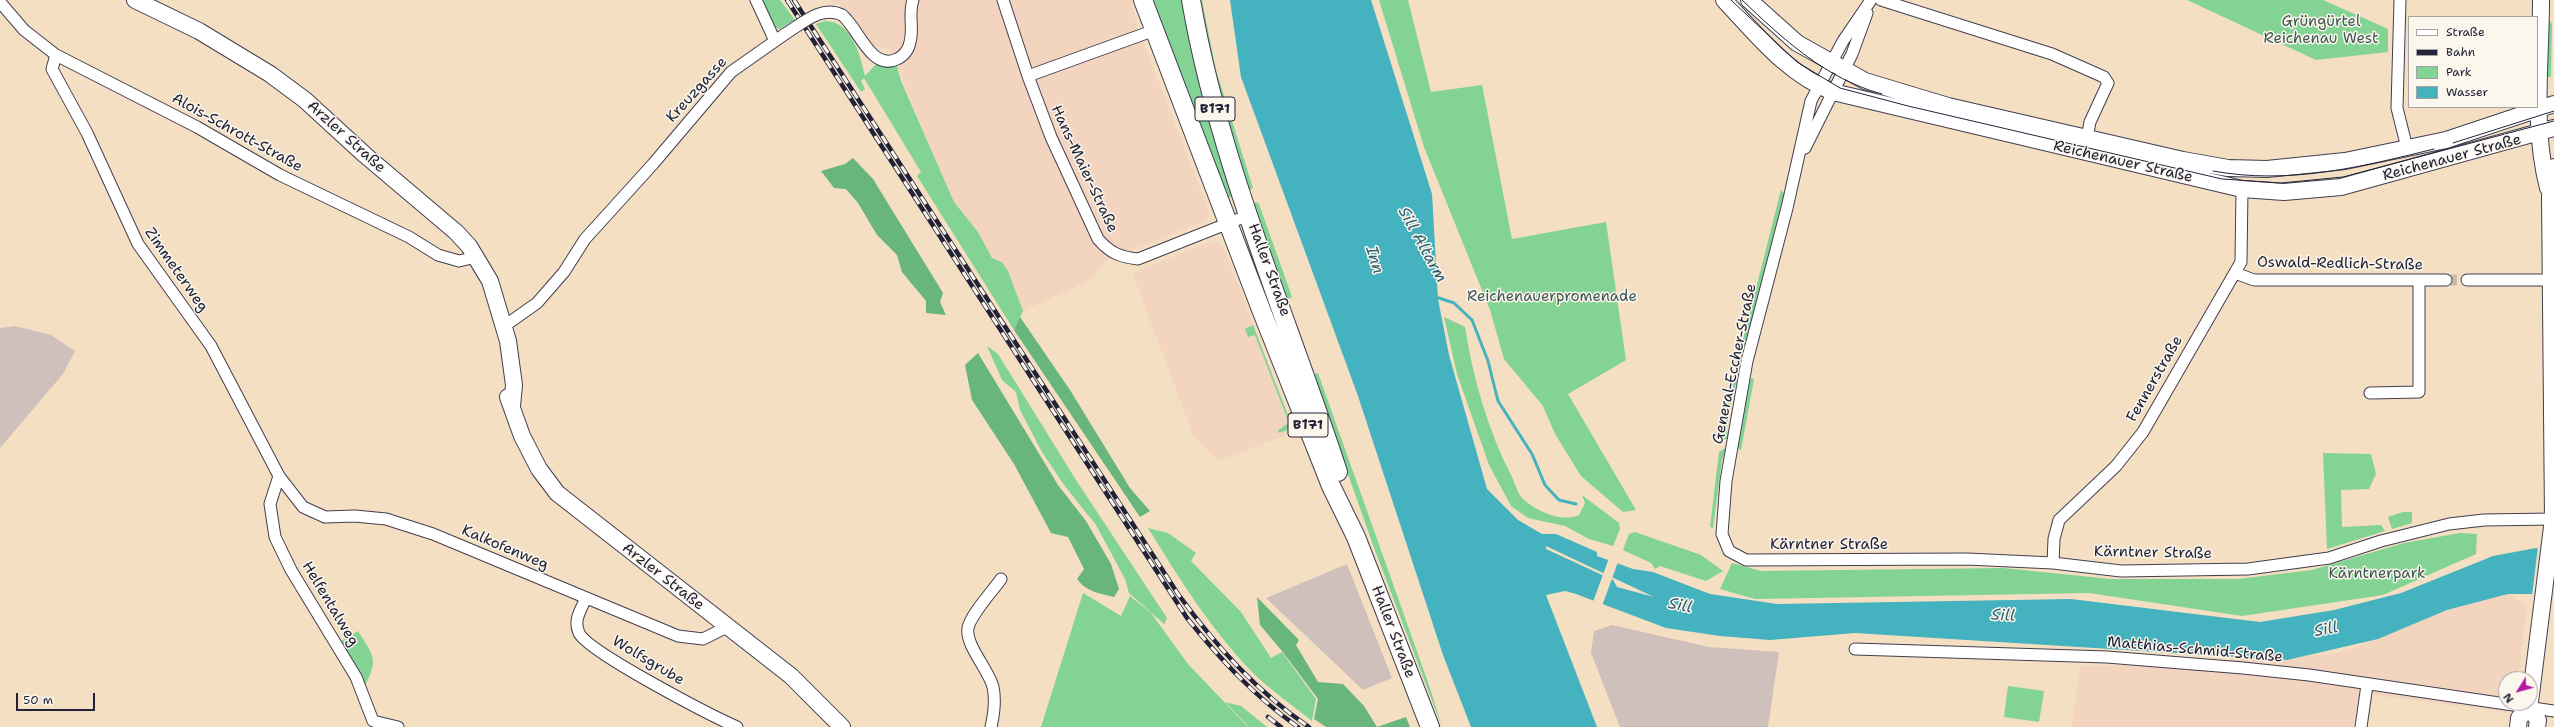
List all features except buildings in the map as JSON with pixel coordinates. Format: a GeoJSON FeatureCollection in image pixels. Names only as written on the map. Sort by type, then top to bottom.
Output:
{"type":"FeatureCollection","features":[{"type":"Feature","properties":{"kind":"main road","name":"Haller Straße"},"geometry":{"type":"LineString","coordinates":[[1143,0],[1331,486],[1356,537],[1430,727]]}},
{"type":"Feature","properties":{"kind":"main road","name":"Haller Straße"},"geometry":{"type":"LineString","coordinates":[[1191,0],[1205,69],[1223,136],[1249,215],[1306,373],[1344,491],[1356,537]]}},
{"type":"Feature","properties":{"kind":"street","name":"Arzler Straße"},"geometry":{"type":"LineString","coordinates":[[134,0],[191,27],[244,57],[305,100],[456,232],[476,256],[490,281],[503,327],[501,362],[504,388],[524,441],[539,469],[557,493],[791,676],[842,727]]}},
{"type":"Feature","properties":{"kind":"street"},"geometry":{"type":"LineString","coordinates":[[756,0],[775,41]]}},
{"type":"Feature","properties":{"kind":"street","name":"Kreuzgasse"},"geometry":{"type":"LineString","coordinates":[[503,327],[537,303],[564,272],[585,239],[653,164],[731,72],[785,34],[817,14],[830,11],[842,15],[870,52],[881,59],[895,60],[904,54],[910,44],[909,18],[913,0]]}},
{"type":"Feature","properties":{"kind":"street","name":"Hans-Maier-Straße"},"geometry":{"type":"LineString","coordinates":[[1003,0],[1028,76],[1057,151],[1098,239],[1107,250],[1122,257],[1138,259],[1249,215]]}},
{"type":"Feature","properties":{"kind":"street","name":"Reichenauer Straße"},"geometry":{"type":"LineString","coordinates":[[1724,0],[1774,53],[1798,74],[1825,89],[2242,189],[2282,192],[2341,188],[2539,134],[2554,128]]}},
{"type":"Feature","properties":{"kind":"street","name":"Reichenauer Straße"},"geometry":{"type":"LineString","coordinates":[[1749,0],[1797,43],[1837,67],[1875,84],[1930,101],[2203,164],[2250,169],[2322,165],[2446,140],[2554,104]]}},
{"type":"Feature","properties":{"kind":"street"},"geometry":{"type":"LineString","coordinates":[[1881,0],[2052,54],[2104,77],[2108,83],[2090,122],[2087,138]]}},
{"type":"Feature","properties":{"kind":"street"},"geometry":{"type":"LineString","coordinates":[[2400,0],[2397,108],[2407,148]]}},
{"type":"Feature","properties":{"kind":"street"},"geometry":{"type":"LineString","coordinates":[[2541,0],[2548,18],[2538,109],[2540,158],[2550,196]]}},
{"type":"Feature","properties":{"kind":"street","name":"Alois-Schrott-Straße"},"geometry":{"type":"LineString","coordinates":[[0,2],[24,30],[56,56],[197,128],[280,175],[409,237],[438,255],[459,261],[476,256]]}},
{"type":"Feature","properties":{"kind":"street"},"geometry":{"type":"LineString","coordinates":[[1825,89],[1870,2]]}},
{"type":"Feature","properties":{"kind":"street"},"geometry":{"type":"LineString","coordinates":[[1028,76],[1155,30]]}},
{"type":"Feature","properties":{"kind":"street","name":"Zimmeterweg"},"geometry":{"type":"LineString","coordinates":[[56,56],[52,69],[87,133],[133,235],[211,346],[279,476]]}},
{"type":"Feature","properties":{"kind":"street"},"geometry":{"type":"LineString","coordinates":[[1825,89],[1837,67]]}},
{"type":"Feature","properties":{"kind":"street","name":"General-Eccher-Straße"},"geometry":{"type":"LineString","coordinates":[[1797,165],[1825,89]]}},
{"type":"Feature","properties":{"kind":"street","name":"General-Eccher-Straße"},"geometry":{"type":"LineString","coordinates":[[1746,560],[1736,557],[1725,545],[1722,534],[1726,481],[1747,361],[1797,165],[1806,115],[1825,89]]}},
{"type":"Feature","properties":{"kind":"street"},"geometry":{"type":"LineString","coordinates":[[2534,671],[2553,519],[2550,196],[2554,167]]}},
{"type":"Feature","properties":{"kind":"street","name":"Fennerstraße"},"geometry":{"type":"LineString","coordinates":[[2053,563],[2054,539],[2059,520],[2116,466],[2142,432],[2241,262],[2242,189]]}},
{"type":"Feature","properties":{"kind":"street","name":"Oswald-Redlich-Straße"},"geometry":{"type":"LineString","coordinates":[[2235,273],[2254,280],[2446,280]]}},
{"type":"Feature","properties":{"kind":"street"},"geometry":{"type":"LineString","coordinates":[[2370,393],[2418,392],[2419,280]]}},
{"type":"Feature","properties":{"kind":"street"},"geometry":{"type":"LineString","coordinates":[[2467,280],[2551,280]]}},
{"type":"Feature","properties":{"kind":"street","name":"Kalkofenweg"},"geometry":{"type":"LineString","coordinates":[[279,476],[303,507],[325,516],[355,516],[386,519],[420,530],[678,636],[703,639],[727,627]]}},
{"type":"Feature","properties":{"kind":"street","name":"Helfentalweg"},"geometry":{"type":"LineString","coordinates":[[279,476],[270,504],[275,537],[291,570],[356,677],[373,721],[398,727]]}},
{"type":"Feature","properties":{"kind":"street","name":"Kärntner Straße"},"geometry":{"type":"LineString","coordinates":[[1746,560],[1967,559],[2053,563],[2121,571],[2176,572],[2270,567],[2329,558],[2442,526],[2484,520],[2553,519]]}},
{"type":"Feature","properties":{"kind":"street"},"geometry":{"type":"LineString","coordinates":[[991,727],[995,701],[993,686],[971,643],[968,630],[973,617],[1001,579]]}},
{"type":"Feature","properties":{"kind":"street","name":"Wolfsgrube"},"geometry":{"type":"LineString","coordinates":[[586,598],[576,621],[580,634],[606,655],[703,711],[737,727]]}},
{"type":"Feature","properties":{"kind":"street","name":"Matthias-Schmid-Straße"},"geometry":{"type":"LineString","coordinates":[[1855,649],[2107,657],[2302,674],[2367,685],[2498,700]]}},
{"type":"Feature","properties":{"kind":"street"},"geometry":{"type":"LineString","coordinates":[[2361,727],[2367,685]]}},
{"type":"Feature","properties":{"kind":"street","name":"Matthias-Schmid-Straße"},"geometry":{"type":"LineString","coordinates":[[2538,706],[2554,711]]}},
{"type":"Feature","properties":{"kind":"street"},"geometry":{"type":"LineString","coordinates":[[2518,727],[2519,718],[2524,711]]}},
{"type":"Feature","properties":{"kind":"street"},"geometry":{"type":"LineString","coordinates":[[2534,711],[2538,720],[2537,727]]}},
{"type":"Feature","properties":{"kind":"shaded area"},"geometry":{"type":"Polygon","coordinates":[[[829,0],[1131,0],[1137,26],[1209,211],[1209,217],[1206,221],[1105,261],[1090,280],[1023,311],[1008,271],[1002,262],[992,258],[978,232],[954,202],[889,49],[874,46],[859,36],[839,4],[829,0]]]}},
{"type":"Feature","properties":{"kind":"shaded area"},"geometry":{"type":"Polygon","coordinates":[[[1214,240],[1223,246],[1294,432],[1219,461],[1194,437],[1132,273],[1214,240]]]}},
{"type":"Feature","properties":{"kind":"shaded area"},"geometry":{"type":"Polygon","coordinates":[[[15,326],[51,335],[75,351],[63,374],[0,448],[0,328],[15,326]]]}},
{"type":"Feature","properties":{"kind":"shaded area"},"geometry":{"type":"Polygon","coordinates":[[[1347,564],[1392,678],[1363,690],[1266,598],[1347,564]]]}},
{"type":"Feature","properties":{"kind":"shaded area"},"geometry":{"type":"Polygon","coordinates":[[[2508,594],[2527,605],[2519,671],[2498,671],[2498,711],[2513,711],[2513,713],[2372,695],[2360,690],[2353,727],[2072,727],[2080,667],[2335,654],[2378,639],[2447,610],[2508,594]]]}},
{"type":"Feature","properties":{"kind":"shaded area"},"geometry":{"type":"Polygon","coordinates":[[[1612,625],[1709,647],[1779,652],[1768,727],[1620,727],[1591,653],[1594,631],[1612,625]]]}},
{"type":"Feature","properties":{"kind":"green space"},"geometry":{"type":"Polygon","coordinates":[[[760,0],[780,0],[795,20],[779,29],[773,27],[760,0]]]}},
{"type":"Feature","properties":{"kind":"green space"},"geometry":{"type":"Polygon","coordinates":[[[1149,0],[1185,0],[1234,196],[1226,198],[1149,0]]]}},
{"type":"Feature","properties":{"kind":"green space"},"geometry":{"type":"Polygon","coordinates":[[[1198,0],[1202,0],[1216,70],[1253,188],[1247,192],[1225,121],[1198,0]]]}},
{"type":"Feature","properties":{"kind":"green space","name":"Reichenauerpromenade"},"geometry":{"type":"Polygon","coordinates":[[[1379,0],[1408,0],[1431,92],[1482,85],[1512,239],[1606,222],[1626,360],[1568,394],[1636,510],[1623,512],[1581,476],[1555,434],[1543,406],[1504,359],[1490,310],[1424,147],[1379,0]]]}},
{"type":"Feature","properties":{"kind":"green space","name":"Grüngürtel Reichenau West"},"geometry":{"type":"Polygon","coordinates":[[[2187,0],[2323,0],[2388,29],[2388,52],[2316,60],[2187,0]]]}},
{"type":"Feature","properties":{"kind":"green space"},"geometry":{"type":"Polygon","coordinates":[[[825,21],[842,27],[848,33],[857,50],[865,76],[881,59],[895,60],[901,81],[954,202],[978,232],[992,258],[1002,262],[1008,271],[1023,311],[1014,330],[917,176],[921,172],[864,78],[861,81],[865,89],[861,92],[816,24],[825,21]]]}},
{"type":"Feature","properties":{"kind":"green space"},"geometry":{"type":"Polygon","coordinates":[[[2550,21],[2552,24],[2551,77],[2547,77],[2548,22],[2550,21]]]}},
{"type":"Feature","properties":{"kind":"green space"},"geometry":{"type":"Polygon","coordinates":[[[853,158],[873,179],[943,293],[940,302],[946,315],[926,313],[926,301],[902,272],[897,255],[877,235],[858,203],[846,189],[834,188],[821,171],[845,164],[853,158]]]}},
{"type":"Feature","properties":{"kind":"green space"},"geometry":{"type":"Polygon","coordinates":[[[1781,190],[1784,193],[1744,352],[1739,355],[1781,190]]]}},
{"type":"Feature","properties":{"kind":"green space"},"geometry":{"type":"Polygon","coordinates":[[[1256,202],[1259,204],[1292,297],[1287,300],[1252,203],[1256,202]]]}},
{"type":"Feature","properties":{"kind":"green space"},"geometry":{"type":"Polygon","coordinates":[[[1020,317],[1070,390],[1130,488],[1150,511],[1140,517],[1014,330],[1020,317]]]}},
{"type":"Feature","properties":{"kind":"green space"},"geometry":{"type":"Polygon","coordinates":[[[1444,317],[1465,327],[1472,365],[1482,404],[1503,459],[1521,497],[1535,508],[1557,517],[1565,518],[1579,515],[1585,503],[1582,495],[1619,523],[1620,529],[1613,546],[1589,539],[1565,526],[1528,518],[1511,506],[1489,465],[1457,374],[1444,317]]]}},
{"type":"Feature","properties":{"kind":"green space"},"geometry":{"type":"Polygon","coordinates":[[[1253,325],[1293,428],[1279,433],[1278,430],[1289,423],[1255,335],[1248,337],[1245,329],[1253,325]]]}},
{"type":"Feature","properties":{"kind":"green space"},"geometry":{"type":"Polygon","coordinates":[[[987,346],[998,354],[1076,480],[1167,618],[1164,624],[1129,593],[1125,579],[1096,525],[1064,485],[1042,452],[1020,410],[1016,392],[1002,380],[987,346]]]}},
{"type":"Feature","properties":{"kind":"green space"},"geometry":{"type":"Polygon","coordinates":[[[978,353],[1058,485],[1086,521],[1111,564],[1119,589],[1114,597],[1089,589],[1077,579],[1084,569],[1068,537],[1051,533],[1014,464],[972,400],[965,365],[978,353]]]}},
{"type":"Feature","properties":{"kind":"green space"},"geometry":{"type":"Polygon","coordinates":[[[1318,373],[1430,688],[1442,727],[1373,545],[1313,375],[1318,373]]]}},
{"type":"Feature","properties":{"kind":"green space"},"geometry":{"type":"Polygon","coordinates":[[[1734,373],[1738,379],[1734,389],[1726,429],[1729,437],[1721,442],[1734,373]]]}},
{"type":"Feature","properties":{"kind":"green space"},"geometry":{"type":"Polygon","coordinates":[[[1749,378],[1754,379],[1741,450],[1737,448],[1749,378]]]}},
{"type":"Feature","properties":{"kind":"green space"},"geometry":{"type":"Polygon","coordinates":[[[1727,447],[1722,460],[1713,528],[1710,527],[1719,452],[1727,447]]]}},
{"type":"Feature","properties":{"kind":"green space"},"geometry":{"type":"Polygon","coordinates":[[[2323,453],[2371,454],[2376,474],[2369,489],[2341,490],[2342,527],[2381,525],[2385,531],[2327,549],[2323,453]]]}},
{"type":"Feature","properties":{"kind":"green space"},"geometry":{"type":"Polygon","coordinates":[[[2403,512],[2412,512],[2412,523],[2392,529],[2388,517],[2403,512]]]}},
{"type":"Feature","properties":{"kind":"green space"},"geometry":{"type":"Polygon","coordinates":[[[1148,528],[1168,533],[1196,553],[1191,561],[1241,612],[1271,658],[1282,652],[1316,699],[1312,721],[1265,684],[1236,655],[1196,602],[1148,528]]]}},
{"type":"Feature","properties":{"kind":"green space"},"geometry":{"type":"Polygon","coordinates":[[[1635,532],[1701,555],[1723,571],[1706,581],[1660,566],[1655,569],[1651,563],[1623,550],[1629,534],[1635,532]]]}},
{"type":"Feature","properties":{"kind":"green space","name":"Kärntnerpark"},"geometry":{"type":"Polygon","coordinates":[[[2460,533],[2477,534],[2476,554],[2383,595],[2242,616],[2089,593],[1755,599],[1720,589],[1732,563],[1761,571],[2003,568],[2111,579],[2238,579],[2312,570],[2404,543],[2460,533]]]}},
{"type":"Feature","properties":{"kind":"green space"},"geometry":{"type":"Polygon","coordinates":[[[1083,593],[1121,616],[1130,596],[1151,613],[1188,664],[1248,727],[1041,727],[1083,593]]]}},
{"type":"Feature","properties":{"kind":"green space"},"geometry":{"type":"Polygon","coordinates":[[[1257,597],[1299,640],[1296,645],[1318,682],[1343,684],[1364,706],[1377,727],[1326,727],[1314,719],[1318,699],[1282,651],[1260,625],[1257,597]]]}},
{"type":"Feature","properties":{"kind":"green space"},"geometry":{"type":"Polygon","coordinates":[[[358,631],[373,660],[371,672],[363,690],[340,642],[358,631]]]}},
{"type":"Feature","properties":{"kind":"green space"},"geometry":{"type":"Polygon","coordinates":[[[2008,686],[2044,691],[2039,722],[2004,717],[2008,686]]]}},
{"type":"Feature","properties":{"kind":"green space"},"geometry":{"type":"Polygon","coordinates":[[[1225,702],[1241,706],[1267,727],[1249,727],[1225,702]]]}},
{"type":"Feature","properties":{"kind":"green space"},"geometry":{"type":"Polygon","coordinates":[[[1406,717],[1410,727],[1377,727],[1406,717]]]}},
{"type":"Feature","properties":{"kind":"water"},"geometry":{"type":"Polygon","coordinates":[[[1230,0],[1371,0],[1432,194],[1438,299],[1449,355],[1487,489],[1518,520],[1542,534],[1556,534],[1597,552],[1597,556],[1633,569],[1653,572],[1710,594],[1777,604],[2071,599],[2260,622],[2334,610],[2401,593],[2493,556],[2536,548],[2554,550],[2554,594],[2508,594],[2447,610],[2378,639],[2287,660],[1855,633],[1770,640],[1720,636],[1666,628],[1565,591],[1546,595],[1597,727],[1471,727],[1443,655],[1358,396],[1241,77],[1230,0]],[[1546,546],[1546,549],[1613,580],[1617,587],[1654,597],[1546,546]]]}},
{"type":"Feature","properties":{"kind":"pier"},"geometry":{"type":"Polygon","coordinates":[[[2538,546],[2554,548],[2554,596],[2532,596],[2538,546]]]}},
{"type":"Feature","properties":{"kind":"pier"},"geometry":{"type":"Polygon","coordinates":[[[1609,558],[1618,562],[1602,606],[1593,602],[1609,558]]]}},
{"type":"Feature","properties":{"kind":"waterway","name":"Sill Altarm"},"geometry":{"type":"LineString","coordinates":[[1436,297],[1454,303],[1472,320],[1488,361],[1498,401],[1532,454],[1545,485],[1559,500],[1576,504]]}},
{"type":"Feature","properties":{"kind":"tunnel"},"geometry":{"type":"LineString","coordinates":[[2446,280],[2467,280]]}},
{"type":"Feature","properties":{"kind":"tram line"},"geometry":{"type":"LineString","coordinates":[[1731,0],[1797,62],[1840,88],[1908,106],[2222,179],[2281,183],[2343,177],[2554,121]]}},
{"type":"Feature","properties":{"kind":"tram line"},"geometry":{"type":"LineString","coordinates":[[1742,0],[1773,29],[1806,56],[1842,78],[1882,94]]}},
{"type":"Feature","properties":{"kind":"tram line"},"geometry":{"type":"LineString","coordinates":[[2453,143],[2554,111]]}},
{"type":"Feature","properties":{"kind":"tram line"},"geometry":{"type":"LineString","coordinates":[[2213,171],[2241,175],[2297,175],[2352,168],[2434,149]]}},
{"type":"Feature","properties":{"kind":"railway"},"geometry":{"type":"LineString","coordinates":[[787,0],[1187,618],[1212,648],[1252,690],[1298,727]]}},
{"type":"Feature","properties":{"kind":"railway"},"geometry":{"type":"LineString","coordinates":[[794,0],[1178,594],[1207,632],[1254,683],[1309,727]]}},
{"type":"Feature","properties":{"kind":"railway"},"geometry":{"type":"LineString","coordinates":[[1268,717],[1281,727]]}},
{"type":"Feature","properties":{"kind":"water label","name":"Inn"},"geometry":{"type":"Point","coordinates":[1374,260]}},
{"type":"Feature","properties":{"kind":"water label","name":"Sill"},"geometry":{"type":"Point","coordinates":[1680,606]}},
{"type":"Feature","properties":{"kind":"water label","name":"Sill"},"geometry":{"type":"Point","coordinates":[2003,616]}},
{"type":"Feature","properties":{"kind":"water label","name":"Sill"},"geometry":{"type":"Point","coordinates":[2326,630]}}]}
